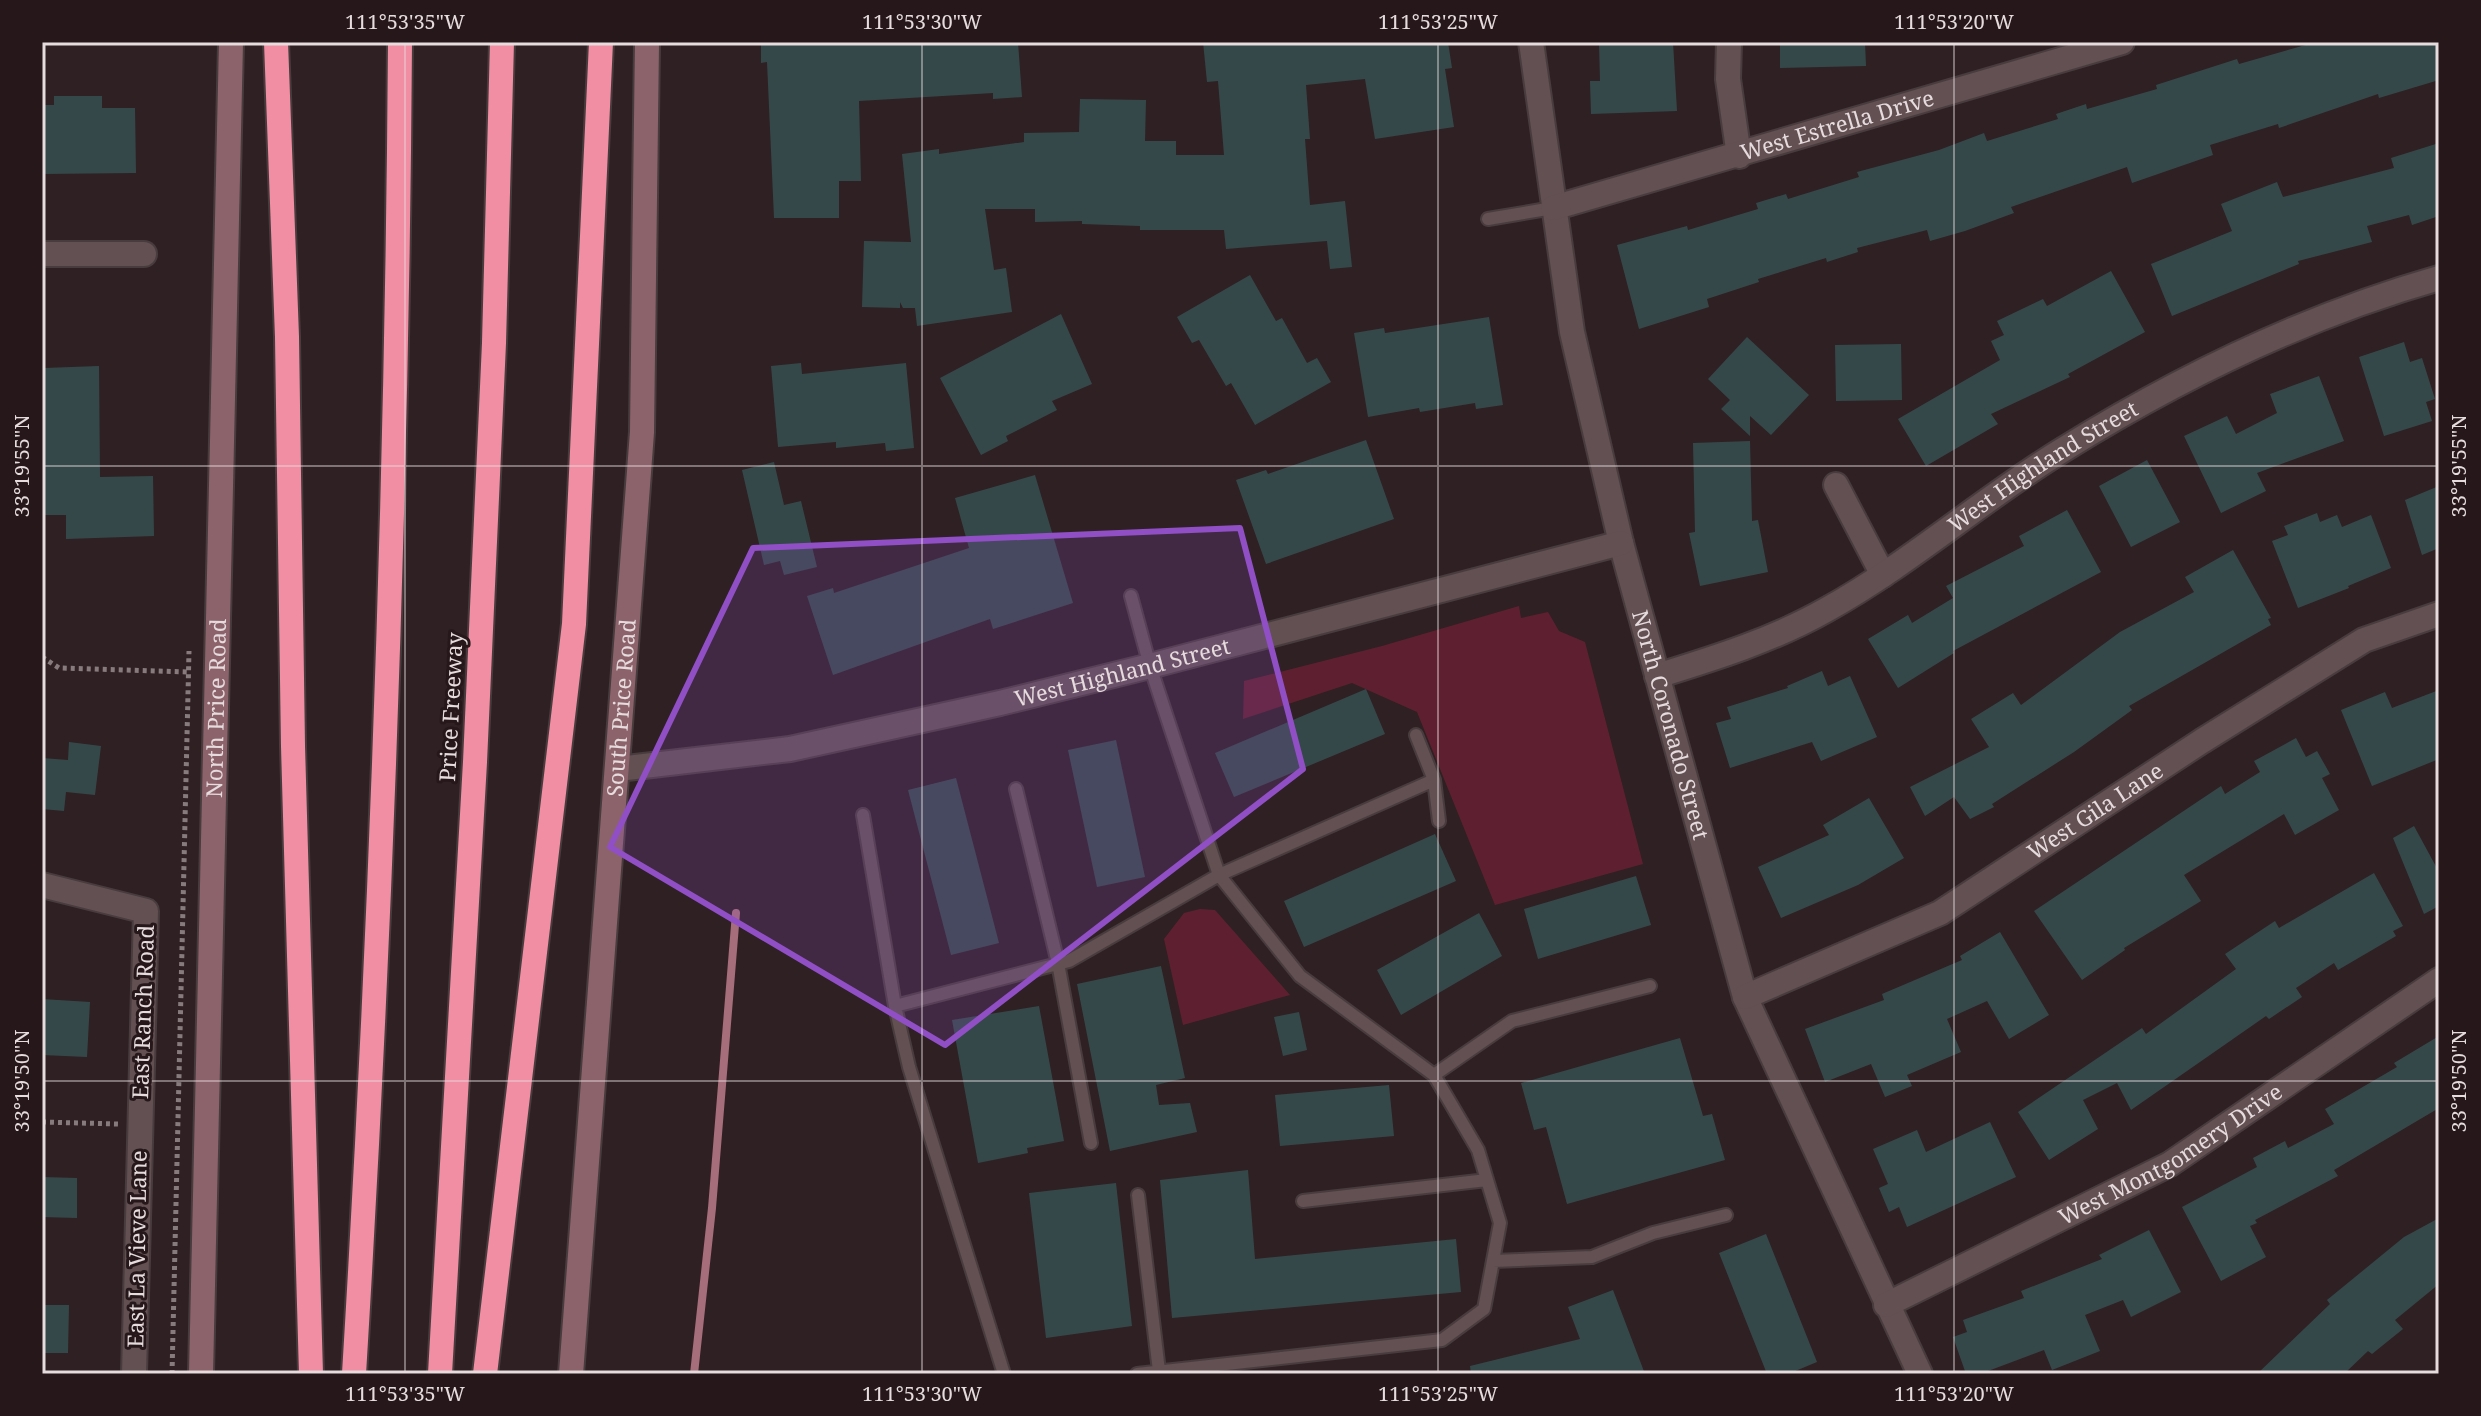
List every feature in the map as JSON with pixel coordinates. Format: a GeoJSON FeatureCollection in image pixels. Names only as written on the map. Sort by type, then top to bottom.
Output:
{"type":"FeatureCollection","features":[{"type":"Feature","properties":{"kind":"highway"},"geometry":{"type":"LineString","coordinates":[[276,42],[287,337],[292,730],[311,1374]]}},
{"type":"Feature","properties":{"kind":"highway"},"geometry":{"type":"LineString","coordinates":[[354,1374],[384,752],[396,327],[400,42]]}},
{"type":"Feature","properties":{"kind":"highway","name":"Price Freeway"},"geometry":{"type":"LineString","coordinates":[[440,1374],[494,343],[502,42]]}},
{"type":"Feature","properties":{"kind":"highway"},"geometry":{"type":"LineString","coordinates":[[485,1374],[574,624],[601,42]]}},
{"type":"Feature","properties":{"kind":"main road","name":"North Price Road"},"geometry":{"type":"LineString","coordinates":[[201,1374],[231,42]]}},
{"type":"Feature","properties":{"kind":"main road","name":"South Price Road"},"geometry":{"type":"LineString","coordinates":[[571,1374],[618,769],[645,361],[647,42]]}},
{"type":"Feature","properties":{"kind":"street","name":"North Coronado Street"},"geometry":{"type":"LineString","coordinates":[[1531,42],[1572,332],[1621,543],[1745,997],[1920,1374]]}},
{"type":"Feature","properties":{"kind":"street"},"geometry":{"type":"LineString","coordinates":[[1729,42],[1728,79],[1739,156]]}},
{"type":"Feature","properties":{"kind":"street","name":"West Estrella Drive"},"geometry":{"type":"LineString","coordinates":[[1553,208],[2122,42]]}},
{"type":"Feature","properties":{"kind":"street"},"geometry":{"type":"LineString","coordinates":[[42,254],[144,254]]}},
{"type":"Feature","properties":{"kind":"street","name":"West Highland Street"},"geometry":{"type":"LineString","coordinates":[[1657,676],[1749,646],[1825,611],[1921,551],[2058,452],[2160,392],[2304,325],[2439,278]]}},
{"type":"Feature","properties":{"kind":"street"},"geometry":{"type":"LineString","coordinates":[[1836,485],[1883,575]]}},
{"type":"Feature","properties":{"kind":"street","name":"West Highland Street"},"geometry":{"type":"LineString","coordinates":[[618,769],[790,749],[1150,666],[1621,543]]}},
{"type":"Feature","properties":{"kind":"street","name":"West Gila Lane"},"geometry":{"type":"LineString","coordinates":[[1745,997],[1940,913],[2202,741],[2364,640],[2439,614]]}},
{"type":"Feature","properties":{"kind":"street","name":"East Ranch Road"},"geometry":{"type":"LineString","coordinates":[[42,885],[146,911],[139,1124]]}},
{"type":"Feature","properties":{"kind":"street","name":"West Montgomery Drive"},"geometry":{"type":"LineString","coordinates":[[1886,1305],[2170,1164],[2439,980]]}},
{"type":"Feature","properties":{"kind":"street","name":"East La Vieve Lane"},"geometry":{"type":"LineString","coordinates":[[134,1374],[139,1124]]}},
{"type":"Feature","properties":{"kind":"lane"},"geometry":{"type":"LineString","coordinates":[[1488,219],[1553,208]]}},
{"type":"Feature","properties":{"kind":"lane"},"geometry":{"type":"LineString","coordinates":[[1131,596],[1150,666],[1219,875],[1300,976],[1434,1075],[1478,1150],[1500,1223],[1484,1309],[1442,1340],[1209,1370],[1137,1374]]}},
{"type":"Feature","properties":{"kind":"lane"},"geometry":{"type":"LineString","coordinates":[[1416,735],[1434,780],[1439,821]]}},
{"type":"Feature","properties":{"kind":"lane"},"geometry":{"type":"LineString","coordinates":[[895,1006],[1069,961],[1219,875],[1434,780]]}},
{"type":"Feature","properties":{"kind":"lane"},"geometry":{"type":"LineString","coordinates":[[1016,789],[1058,963],[1091,1143]]}},
{"type":"Feature","properties":{"kind":"lane"},"geometry":{"type":"LineString","coordinates":[[863,815],[895,1006],[909,1067],[1004,1374]]}},
{"type":"Feature","properties":{"kind":"lane"},"geometry":{"type":"LineString","coordinates":[[1434,1075],[1512,1021],[1650,986]]}},
{"type":"Feature","properties":{"kind":"lane"},"geometry":{"type":"LineString","coordinates":[[1303,1201],[1487,1180]]}},
{"type":"Feature","properties":{"kind":"lane"},"geometry":{"type":"LineString","coordinates":[[1138,1195],[1159,1371]]}},
{"type":"Feature","properties":{"kind":"lane"},"geometry":{"type":"LineString","coordinates":[[1493,1261],[1592,1257],[1653,1233],[1726,1215]]}},
{"type":"Feature","properties":{"kind":"path"},"geometry":{"type":"LineString","coordinates":[[172,1374],[190,640]]}},
{"type":"Feature","properties":{"kind":"path"},"geometry":{"type":"LineString","coordinates":[[42,657],[59,668],[189,672]]}},
{"type":"Feature","properties":{"kind":"path"},"geometry":{"type":"LineString","coordinates":[[42,1122],[139,1124]]}},
{"type":"Feature","properties":{"kind":"highlighted area"},"geometry":{"type":"Polygon","coordinates":[[[1240,528],[1303,769],[945,1045],[610,847],[753,548],[1240,528]]]}},
{"type":"Feature","properties":{"kind":"shaded area"},"geometry":{"type":"Polygon","coordinates":[[[1519,606],[1521,618],[1548,612],[1559,631],[1585,642],[1643,864],[1495,905],[1417,712],[1352,683],[1243,719],[1244,681],[1382,646],[1519,606]]]}},
{"type":"Feature","properties":{"kind":"shaded area"},"geometry":{"type":"Polygon","coordinates":[[[1200,909],[1215,910],[1290,995],[1183,1025],[1164,939],[1184,913],[1200,909]]]}},
{"type":"Feature","properties":{"kind":"building"},"geometry":{"type":"Polygon","coordinates":[[[761,42],[1018,42],[1022,97],[993,99],[993,93],[859,101],[861,181],[839,181],[839,218],[774,218],[767,62],[761,63],[761,42]]]}},
{"type":"Feature","properties":{"kind":"building"},"geometry":{"type":"Polygon","coordinates":[[[1203,42],[1400,42],[1400,45],[1448,42],[1452,68],[1445,69],[1454,127],[1375,139],[1365,79],[1306,85],[1310,139],[1305,139],[1310,205],[1345,201],[1352,267],[1330,269],[1327,241],[1226,249],[1224,230],[1140,230],[1140,226],[1082,224],[1082,221],[1035,222],[1035,209],[985,209],[994,270],[1006,268],[1012,312],[917,326],[915,308],[903,308],[900,302],[900,308],[862,307],[864,241],[911,242],[902,154],[939,149],[939,154],[1024,142],[1024,133],[1079,132],[1080,99],[1146,100],[1145,141],[1176,141],[1176,155],[1224,155],[1218,81],[1207,82],[1203,42]]]}},
{"type":"Feature","properties":{"kind":"building"},"geometry":{"type":"Polygon","coordinates":[[[1599,42],[1673,42],[1677,111],[1591,114],[1590,81],[1600,81],[1599,42]]]}},
{"type":"Feature","properties":{"kind":"building"},"geometry":{"type":"Polygon","coordinates":[[[1780,42],[1865,42],[1866,66],[1780,68],[1780,42]]]}},
{"type":"Feature","properties":{"kind":"building"},"geometry":{"type":"Polygon","coordinates":[[[2316,42],[2439,42],[2439,80],[2379,98],[2378,94],[2279,128],[2278,124],[2210,145],[2213,155],[2132,183],[2127,167],[2011,207],[2014,213],[1965,231],[1930,241],[1927,230],[1857,248],[1858,252],[1827,262],[1826,258],[1758,279],[1759,282],[1707,299],[1709,307],[1639,329],[1617,245],[1687,226],[1688,230],[1758,209],[1756,203],[1786,194],[1788,199],[1859,177],[1857,172],[1939,150],[1984,133],[1987,141],[2058,119],[2056,114],[2086,104],[2087,109],[2157,89],[2156,85],[2237,59],[2239,64],[2316,42]]]}},
{"type":"Feature","properties":{"kind":"building"},"geometry":{"type":"Polygon","coordinates":[[[54,96],[102,96],[102,108],[135,108],[136,173],[42,174],[42,105],[54,105],[54,96]]]}},
{"type":"Feature","properties":{"kind":"building"},"geometry":{"type":"Polygon","coordinates":[[[2439,143],[2439,216],[2412,225],[2409,215],[2367,226],[2372,242],[2298,261],[2299,264],[2172,316],[2151,264],[2232,231],[2221,204],[2277,182],[2283,197],[2394,168],[2391,158],[2439,143]]]}},
{"type":"Feature","properties":{"kind":"building"},"geometry":{"type":"Polygon","coordinates":[[[2111,271],[2145,332],[2068,374],[2070,377],[1991,414],[1998,424],[1926,466],[1898,419],[2000,360],[1991,341],[2004,335],[1997,321],[2043,299],[2047,306],[2111,271]]]}},
{"type":"Feature","properties":{"kind":"building"},"geometry":{"type":"Polygon","coordinates":[[[1250,275],[1276,321],[1282,318],[1307,363],[1317,358],[1331,382],[1255,425],[1231,383],[1226,386],[1199,340],[1192,343],[1177,317],[1250,275]]]}},
{"type":"Feature","properties":{"kind":"building"},"geometry":{"type":"Polygon","coordinates":[[[1061,314],[1092,384],[1052,401],[1057,410],[1006,436],[1008,441],[981,455],[940,378],[1061,314]]]}},
{"type":"Feature","properties":{"kind":"building"},"geometry":{"type":"Polygon","coordinates":[[[1489,317],[1503,405],[1476,409],[1475,403],[1368,417],[1354,333],[1384,328],[1385,333],[1489,317]]]}},
{"type":"Feature","properties":{"kind":"building"},"geometry":{"type":"Polygon","coordinates":[[[1747,337],[1809,395],[1771,435],[1750,416],[1750,436],[1721,409],[1730,400],[1708,379],[1747,337]]]}},
{"type":"Feature","properties":{"kind":"building"},"geometry":{"type":"Polygon","coordinates":[[[2404,342],[2410,362],[2422,358],[2435,399],[2426,402],[2432,421],[2384,436],[2359,357],[2404,342]]]}},
{"type":"Feature","properties":{"kind":"building"},"geometry":{"type":"Polygon","coordinates":[[[1901,344],[1902,400],[1836,401],[1835,345],[1901,344]]]}},
{"type":"Feature","properties":{"kind":"building"},"geometry":{"type":"Polygon","coordinates":[[[801,363],[802,374],[906,363],[914,448],[886,451],[885,443],[836,448],[836,442],[778,447],[771,366],[801,363]]]}},
{"type":"Feature","properties":{"kind":"building"},"geometry":{"type":"Polygon","coordinates":[[[99,366],[100,477],[153,476],[154,536],[66,539],[66,515],[42,515],[44,368],[99,366]]]}},
{"type":"Feature","properties":{"kind":"building"},"geometry":{"type":"Polygon","coordinates":[[[2319,376],[2344,441],[2257,473],[2266,491],[2221,513],[2184,436],[2227,416],[2236,434],[2277,413],[2270,394],[2319,376]]]}},
{"type":"Feature","properties":{"kind":"building"},"geometry":{"type":"Polygon","coordinates":[[[1366,440],[1394,519],[1266,564],[1236,480],[1266,470],[1268,474],[1366,440]]]}},
{"type":"Feature","properties":{"kind":"building"},"geometry":{"type":"Polygon","coordinates":[[[1750,441],[1752,521],[1758,520],[1768,572],[1700,586],[1689,533],[1695,532],[1693,443],[1750,441]]]}},
{"type":"Feature","properties":{"kind":"building"},"geometry":{"type":"Polygon","coordinates":[[[2147,460],[2180,522],[2131,547],[2099,486],[2147,460]]]}},
{"type":"Feature","properties":{"kind":"building"},"geometry":{"type":"Polygon","coordinates":[[[774,462],[784,505],[801,501],[817,567],[784,575],[780,561],[764,565],[742,470],[774,462]]]}},
{"type":"Feature","properties":{"kind":"building"},"geometry":{"type":"Polygon","coordinates":[[[1035,475],[1073,603],[993,629],[990,619],[833,675],[807,596],[833,588],[834,593],[969,548],[955,498],[1035,475]]]}},
{"type":"Feature","properties":{"kind":"building"},"geometry":{"type":"Polygon","coordinates":[[[2439,486],[2439,548],[2422,555],[2405,500],[2439,486]]]}},
{"type":"Feature","properties":{"kind":"building"},"geometry":{"type":"Polygon","coordinates":[[[2067,510],[2101,572],[1953,651],[1898,688],[1868,639],[1908,615],[1912,623],[1953,598],[1946,586],[2024,546],[2019,536],[2067,510]]]}},
{"type":"Feature","properties":{"kind":"building"},"geometry":{"type":"Polygon","coordinates":[[[2317,513],[2320,522],[2337,515],[2342,527],[2371,515],[2391,568],[2298,608],[2272,541],[2288,535],[2284,526],[2317,513]]]}},
{"type":"Feature","properties":{"kind":"building"},"geometry":{"type":"Polygon","coordinates":[[[2233,550],[2271,618],[2268,619],[2271,625],[2129,706],[2132,710],[2074,752],[1992,804],[1994,807],[1970,819],[1954,797],[1925,816],[1910,787],[1989,747],[1971,719],[2013,693],[2021,705],[2120,632],[2194,592],[2185,577],[2233,550]]]}},
{"type":"Feature","properties":{"kind":"building"},"geometry":{"type":"Polygon","coordinates":[[[1822,671],[1828,686],[1850,676],[1877,737],[1821,761],[1812,742],[1730,768],[1716,723],[1731,719],[1727,707],[1788,688],[1822,671]]]}},
{"type":"Feature","properties":{"kind":"building"},"geometry":{"type":"Polygon","coordinates":[[[1366,689],[1385,734],[1234,797],[1215,753],[1366,689]]]}},
{"type":"Feature","properties":{"kind":"building"},"geometry":{"type":"Polygon","coordinates":[[[2439,690],[2439,759],[2372,786],[2341,710],[2385,692],[2392,708],[2439,690]]]}},
{"type":"Feature","properties":{"kind":"building"},"geometry":{"type":"Polygon","coordinates":[[[2296,738],[2306,757],[2317,751],[2330,774],[2322,778],[2339,810],[2295,835],[2284,814],[2184,875],[2201,901],[2124,948],[2082,980],[2034,911],[2221,786],[2225,794],[2260,772],[2254,761],[2296,738]]]}},
{"type":"Feature","properties":{"kind":"building"},"geometry":{"type":"Polygon","coordinates":[[[1116,740],[1145,877],[1097,887],[1068,750],[1116,740]]]}},
{"type":"Feature","properties":{"kind":"building"},"geometry":{"type":"Polygon","coordinates":[[[69,742],[101,746],[95,795],[66,792],[64,811],[42,809],[42,758],[68,760],[69,742]]]}},
{"type":"Feature","properties":{"kind":"building"},"geometry":{"type":"Polygon","coordinates":[[[956,778],[999,943],[951,955],[908,790],[956,778]]]}},
{"type":"Feature","properties":{"kind":"building"},"geometry":{"type":"Polygon","coordinates":[[[1869,798],[1904,858],[1858,885],[1781,918],[1758,867],[1829,835],[1823,825],[1869,798]]]}},
{"type":"Feature","properties":{"kind":"building"},"geometry":{"type":"Polygon","coordinates":[[[2414,826],[2439,872],[2439,906],[2424,914],[2393,838],[2414,826]]]}},
{"type":"Feature","properties":{"kind":"building"},"geometry":{"type":"Polygon","coordinates":[[[1435,834],[1456,881],[1304,947],[1284,901],[1435,834]]]}},
{"type":"Feature","properties":{"kind":"building"},"geometry":{"type":"Polygon","coordinates":[[[2374,873],[2403,926],[2393,931],[2396,936],[2338,970],[2334,963],[2296,988],[2302,997],[2269,1019],[2266,1016],[2131,1110],[2117,1083],[2083,1100],[2098,1129],[2049,1160],[2018,1112],[2142,1028],[2146,1034],[2236,969],[2225,954],[2275,921],[2279,928],[2374,873]]]}},
{"type":"Feature","properties":{"kind":"building"},"geometry":{"type":"Polygon","coordinates":[[[1636,876],[1651,925],[1538,959],[1524,909],[1636,876]]]}},
{"type":"Feature","properties":{"kind":"building"},"geometry":{"type":"Polygon","coordinates":[[[1479,913],[1502,956],[1401,1015],[1377,970],[1479,913]]]}},
{"type":"Feature","properties":{"kind":"building"},"geometry":{"type":"Polygon","coordinates":[[[2000,932],[2049,1015],[2009,1039],[1987,1001],[1947,1019],[1961,1052],[1907,1075],[1912,1086],[1885,1097],[1871,1064],[1825,1082],[1805,1029],[1884,1000],[1882,994],[1962,960],[1960,956],[2000,932]]]}},
{"type":"Feature","properties":{"kind":"building"},"geometry":{"type":"Polygon","coordinates":[[[1161,966],[1185,1078],[1156,1085],[1159,1105],[1190,1103],[1197,1132],[1110,1151],[1077,984],[1161,966]]]}},
{"type":"Feature","properties":{"kind":"building"},"geometry":{"type":"Polygon","coordinates":[[[42,999],[90,1002],[87,1057],[42,1055],[42,999]]]}},
{"type":"Feature","properties":{"kind":"building"},"geometry":{"type":"Polygon","coordinates":[[[1039,1006],[1064,1141],[1027,1148],[1028,1153],[978,1163],[952,1020],[1039,1006]]]}},
{"type":"Feature","properties":{"kind":"building"},"geometry":{"type":"Polygon","coordinates":[[[1299,1012],[1307,1050],[1283,1056],[1274,1017],[1299,1012]]]}},
{"type":"Feature","properties":{"kind":"building"},"geometry":{"type":"Polygon","coordinates":[[[2439,1036],[2439,1108],[2334,1170],[2338,1176],[2255,1220],[2257,1223],[2250,1226],[2266,1257],[2221,1281],[2182,1207],[2257,1167],[2253,1158],[2285,1141],[2288,1148],[2334,1124],[2325,1109],[2397,1067],[2394,1063],[2439,1036]]]}},
{"type":"Feature","properties":{"kind":"building"},"geometry":{"type":"Polygon","coordinates":[[[1680,1038],[1703,1116],[1712,1114],[1725,1160],[1567,1204],[1546,1127],[1534,1130],[1521,1083],[1680,1038]]]}},
{"type":"Feature","properties":{"kind":"building"},"geometry":{"type":"Polygon","coordinates":[[[1389,1085],[1394,1136],[1280,1146],[1275,1095],[1389,1085]]]}},
{"type":"Feature","properties":{"kind":"building"},"geometry":{"type":"Polygon","coordinates":[[[1990,1122],[2016,1177],[1907,1227],[1899,1207],[1889,1212],[1879,1188],[1888,1184],[1873,1149],[1917,1130],[1926,1152],[1990,1122]]]}},
{"type":"Feature","properties":{"kind":"building"},"geometry":{"type":"Polygon","coordinates":[[[1248,1170],[1255,1259],[1456,1239],[1461,1292],[1172,1318],[1160,1180],[1248,1170]]]}},
{"type":"Feature","properties":{"kind":"building"},"geometry":{"type":"Polygon","coordinates":[[[42,1177],[77,1178],[77,1218],[42,1217],[42,1177]]]}},
{"type":"Feature","properties":{"kind":"building"},"geometry":{"type":"Polygon","coordinates":[[[1116,1183],[1132,1326],[1046,1338],[1029,1193],[1116,1183]]]}},
{"type":"Feature","properties":{"kind":"building"},"geometry":{"type":"Polygon","coordinates":[[[2439,1218],[2439,1284],[2395,1320],[2403,1329],[2372,1354],[2368,1351],[2344,1374],[2257,1374],[2330,1304],[2327,1300],[2404,1237],[2439,1218]]]}},
{"type":"Feature","properties":{"kind":"building"},"geometry":{"type":"Polygon","coordinates":[[[2149,1230],[2181,1292],[2131,1317],[2123,1300],[2085,1315],[2100,1351],[2052,1370],[2044,1350],[1980,1374],[1966,1374],[1953,1337],[1967,1332],[1963,1320],[2024,1298],[2021,1291],[2102,1259],[2099,1255],[2149,1230]]]}},
{"type":"Feature","properties":{"kind":"building"},"geometry":{"type":"Polygon","coordinates":[[[1766,1234],[1817,1362],[1788,1374],[1767,1374],[1719,1253],[1766,1234]]]}},
{"type":"Feature","properties":{"kind":"building"},"geometry":{"type":"Polygon","coordinates":[[[1613,1290],[1645,1374],[1471,1374],[1470,1366],[1580,1339],[1568,1307],[1613,1290]]]}},
{"type":"Feature","properties":{"kind":"building"},"geometry":{"type":"Polygon","coordinates":[[[42,1305],[69,1305],[68,1353],[42,1353],[42,1305]]]}},
{"type":"Feature","properties":{"kind":"waterway"},"geometry":{"type":"LineString","coordinates":[[694,1374],[712,1208],[736,913]]}}]}
